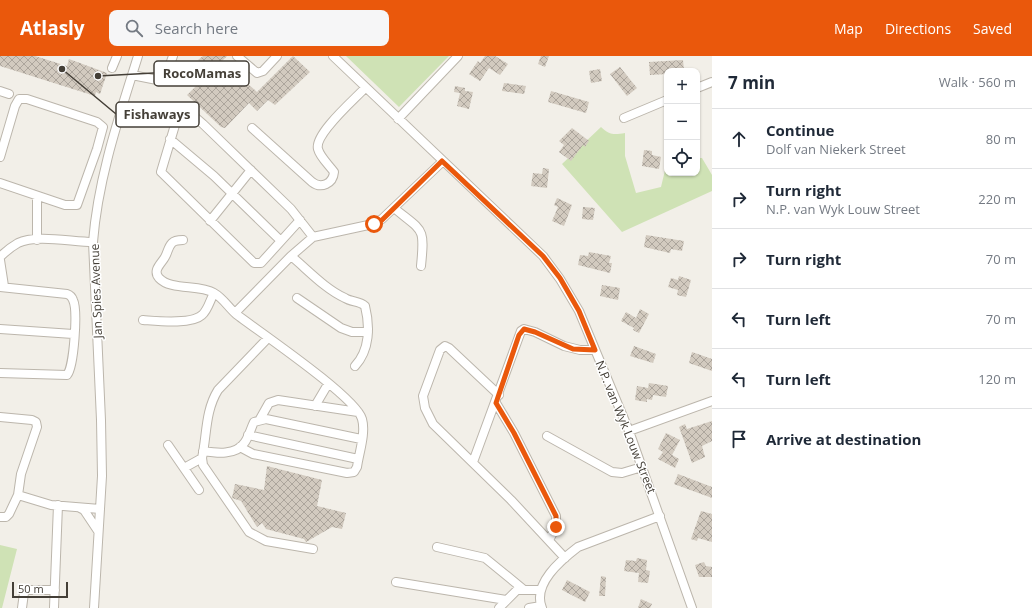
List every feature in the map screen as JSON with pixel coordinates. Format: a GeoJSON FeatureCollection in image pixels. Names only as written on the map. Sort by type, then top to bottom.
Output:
{"type":"FeatureCollection","features":[{"type":"Feature","properties":{"kind":"street"},"geometry":{"type":"LineString","coordinates":[[112,68],[117,56]]}},
{"type":"Feature","properties":{"kind":"street","name":"Jan Spies Avenue"},"geometry":{"type":"LineString","coordinates":[[94,608],[100,509],[101,420],[93,242],[95,219],[104,170],[138,56]]}},
{"type":"Feature","properties":{"kind":"street"},"geometry":{"type":"LineString","coordinates":[[132,75],[162,81],[166,78],[174,56]]}},
{"type":"Feature","properties":{"kind":"street"},"geometry":{"type":"LineString","coordinates":[[237,56],[257,73],[263,71],[274,59],[265,56]]}},
{"type":"Feature","properties":{"kind":"street","name":"N.P. van Wyk Louw Street"},"geometry":{"type":"LineString","coordinates":[[333,56],[398,120],[543,256],[560,278],[579,311],[629,431],[692,608]]}},
{"type":"Feature","properties":{"kind":"street"},"geometry":{"type":"LineString","coordinates":[[398,120],[458,56]]}},
{"type":"Feature","properties":{"kind":"street"},"geometry":{"type":"LineString","coordinates":[[700,87],[712,82]]}},
{"type":"Feature","properties":{"kind":"street"},"geometry":{"type":"LineString","coordinates":[[252,128],[312,182],[317,185],[325,185],[332,179],[334,172],[318,151],[318,142],[323,133],[365,88]]}},
{"type":"Feature","properties":{"kind":"street"},"geometry":{"type":"LineString","coordinates":[[0,91],[9,94]]}},
{"type":"Feature","properties":{"kind":"street"},"geometry":{"type":"LineString","coordinates":[[0,157],[15,106],[19,99],[27,98],[101,124],[102,130],[97,149],[77,205],[65,205],[0,183]]}},
{"type":"Feature","properties":{"kind":"street"},"geometry":{"type":"LineString","coordinates":[[624,118],[664,101]]}},
{"type":"Feature","properties":{"kind":"street"},"geometry":{"type":"LineString","coordinates":[[300,220],[261,263],[256,264],[161,172],[170,139],[180,113],[188,111],[291,209],[300,220],[313,237]]}},
{"type":"Feature","properties":{"kind":"street"},"geometry":{"type":"LineString","coordinates":[[170,139],[231,193],[281,241]]}},
{"type":"Feature","properties":{"kind":"street"},"geometry":{"type":"LineString","coordinates":[[235,312],[291,256],[313,237],[325,233],[374,224],[382,220],[442,161]]}},
{"type":"Feature","properties":{"kind":"street"},"geometry":{"type":"LineString","coordinates":[[210,220],[251,170]]}},
{"type":"Feature","properties":{"kind":"street"},"geometry":{"type":"LineString","coordinates":[[37,196],[37,240]]}},
{"type":"Feature","properties":{"kind":"street"},"geometry":{"type":"LineString","coordinates":[[394,208],[422,231],[424,240],[421,266]]}},
{"type":"Feature","properties":{"kind":"street"},"geometry":{"type":"LineString","coordinates":[[0,257],[18,243],[37,240],[93,242]]}},
{"type":"Feature","properties":{"kind":"street"},"geometry":{"type":"LineString","coordinates":[[183,240],[174,241],[170,244],[166,256],[157,267],[157,274],[160,279],[179,287],[206,290],[214,293],[235,312],[328,384],[355,407],[362,418],[361,439],[358,459],[354,472],[347,473],[253,454],[240,447]]}},
{"type":"Feature","properties":{"kind":"street"},"geometry":{"type":"LineString","coordinates":[[291,256],[335,292],[347,299],[363,304],[366,312],[368,332],[366,348],[355,366]]}},
{"type":"Feature","properties":{"kind":"street"},"geometry":{"type":"LineString","coordinates":[[0,260],[2,287],[70,295],[74,301],[75,308],[71,366],[67,375],[0,374]]}},
{"type":"Feature","properties":{"kind":"street"},"geometry":{"type":"LineString","coordinates":[[143,320],[171,322],[200,317],[205,312],[214,293]]}},
{"type":"Feature","properties":{"kind":"street"},"geometry":{"type":"LineString","coordinates":[[297,298],[348,331],[368,332]]}},
{"type":"Feature","properties":{"kind":"street"},"geometry":{"type":"LineString","coordinates":[[0,329],[74,334]]}},
{"type":"Feature","properties":{"kind":"street"},"geometry":{"type":"LineString","coordinates":[[473,462],[499,395],[519,335],[524,329],[535,332],[573,349],[595,350]]}},
{"type":"Feature","properties":{"kind":"street"},"geometry":{"type":"LineString","coordinates":[[268,338],[218,390],[213,399],[209,411],[202,455],[204,465],[249,532],[266,541],[313,548]]}},
{"type":"Feature","properties":{"kind":"street"},"geometry":{"type":"LineString","coordinates":[[499,395],[449,348],[445,346],[440,349],[423,392],[425,408],[433,424],[473,462],[565,558]]}},
{"type":"Feature","properties":{"kind":"street"},"geometry":{"type":"LineString","coordinates":[[315,406],[328,384]]}},
{"type":"Feature","properties":{"kind":"street"},"geometry":{"type":"LineString","coordinates":[[260,419],[269,403],[278,400],[358,412]]}},
{"type":"Feature","properties":{"kind":"street"},"geometry":{"type":"LineString","coordinates":[[629,431],[712,401]]}},
{"type":"Feature","properties":{"kind":"street"},"geometry":{"type":"LineString","coordinates":[[496,403],[514,433],[556,516],[556,527],[549,540]]}},
{"type":"Feature","properties":{"kind":"street"},"geometry":{"type":"LineString","coordinates":[[0,416],[26,418],[34,420],[37,424],[36,433],[20,480],[18,495],[9,514],[6,517],[0,518]]}},
{"type":"Feature","properties":{"kind":"street"},"geometry":{"type":"LineString","coordinates":[[184,468],[202,455],[226,453],[240,447],[244,444],[254,422],[260,419],[361,439]]}},
{"type":"Feature","properties":{"kind":"street"},"geometry":{"type":"LineString","coordinates":[[248,435],[358,459]]}},
{"type":"Feature","properties":{"kind":"street"},"geometry":{"type":"LineString","coordinates":[[546,436],[612,472],[622,473],[642,467]]}},
{"type":"Feature","properties":{"kind":"street"},"geometry":{"type":"LineString","coordinates":[[168,445],[199,490]]}},
{"type":"Feature","properties":{"kind":"street"},"geometry":{"type":"LineString","coordinates":[[18,495],[48,504],[100,509]]}},
{"type":"Feature","properties":{"kind":"street"},"geometry":{"type":"LineString","coordinates":[[54,608],[58,505]]}},
{"type":"Feature","properties":{"kind":"street"},"geometry":{"type":"LineString","coordinates":[[80,508],[84,510],[98,531]]}},
{"type":"Feature","properties":{"kind":"street"},"geometry":{"type":"LineString","coordinates":[[529,608],[541,607],[541,590],[550,574],[565,558],[578,548],[660,516]]}},
{"type":"Feature","properties":{"kind":"street"},"geometry":{"type":"LineString","coordinates":[[437,547],[486,558],[523,589]]}},
{"type":"Feature","properties":{"kind":"street"},"geometry":{"type":"LineString","coordinates":[[396,582],[506,600]]}},
{"type":"Feature","properties":{"kind":"street"},"geometry":{"type":"LineString","coordinates":[[22,608],[24,593],[26,590],[55,590]]}},
{"type":"Feature","properties":{"kind":"street"},"geometry":{"type":"LineString","coordinates":[[498,608],[517,590],[541,590]]}},
{"type":"Feature","properties":{"kind":"green space"},"geometry":{"type":"Polygon","coordinates":[[[346,56],[449,56],[399,107],[346,56]]]}},
{"type":"Feature","properties":{"kind":"green space"},"geometry":{"type":"Polygon","coordinates":[[[601,127],[612,134],[625,133],[625,156],[636,193],[661,187],[664,174],[664,176],[700,176],[700,158],[702,158],[712,175],[712,191],[622,232],[562,164],[601,127]]]}},
{"type":"Feature","properties":{"kind":"green space"},"geometry":{"type":"Polygon","coordinates":[[[0,545],[17,549],[2,608],[0,608],[0,545]]]}},
{"type":"Feature","properties":{"kind":"building"},"geometry":{"type":"Polygon","coordinates":[[[0,56],[35,56],[67,66],[69,59],[107,73],[100,94],[96,92],[95,96],[0,66],[0,56]]]}},
{"type":"Feature","properties":{"kind":"building"},"geometry":{"type":"Polygon","coordinates":[[[203,56],[227,56],[222,61],[257,92],[293,56],[310,72],[275,105],[268,100],[257,111],[249,103],[225,128],[221,127],[187,95],[197,85],[187,76],[201,62],[198,60],[203,56]]]}},
{"type":"Feature","properties":{"kind":"building"},"geometry":{"type":"Polygon","coordinates":[[[485,56],[495,56],[508,64],[500,75],[489,68],[480,81],[469,74],[478,61],[480,63],[485,56]]]}},
{"type":"Feature","properties":{"kind":"building"},"geometry":{"type":"Polygon","coordinates":[[[541,56],[549,56],[545,67],[538,64],[541,56]]]}},
{"type":"Feature","properties":{"kind":"building"},"geometry":{"type":"Polygon","coordinates":[[[683,60],[684,68],[664,68],[664,74],[650,75],[649,62],[683,60]]]}},
{"type":"Feature","properties":{"kind":"building"},"geometry":{"type":"Polygon","coordinates":[[[620,67],[637,88],[627,96],[610,74],[620,67]]]}},
{"type":"Feature","properties":{"kind":"building"},"geometry":{"type":"Polygon","coordinates":[[[600,69],[602,81],[591,83],[589,71],[600,69]]]}},
{"type":"Feature","properties":{"kind":"building"},"geometry":{"type":"Polygon","coordinates":[[[504,83],[526,86],[524,94],[502,91],[504,83]]]}},
{"type":"Feature","properties":{"kind":"building"},"geometry":{"type":"Polygon","coordinates":[[[455,86],[465,88],[465,91],[473,92],[469,109],[457,106],[460,93],[454,92],[455,86]]]}},
{"type":"Feature","properties":{"kind":"building"},"geometry":{"type":"Polygon","coordinates":[[[551,91],[589,102],[586,113],[548,102],[551,91]]]}},
{"type":"Feature","properties":{"kind":"building"},"geometry":{"type":"Polygon","coordinates":[[[572,128],[589,141],[585,147],[583,145],[571,161],[559,152],[564,145],[559,141],[572,128]]]}},
{"type":"Feature","properties":{"kind":"building"},"geometry":{"type":"Polygon","coordinates":[[[644,150],[652,151],[652,155],[661,157],[659,169],[642,166],[644,150]]]}},
{"type":"Feature","properties":{"kind":"building"},"geometry":{"type":"Polygon","coordinates":[[[543,168],[549,169],[547,188],[531,186],[533,173],[542,174],[543,168]]]}},
{"type":"Feature","properties":{"kind":"building"},"geometry":{"type":"Polygon","coordinates":[[[557,198],[572,205],[564,226],[552,221],[558,207],[554,205],[557,198]]]}},
{"type":"Feature","properties":{"kind":"building"},"geometry":{"type":"Polygon","coordinates":[[[583,207],[595,208],[593,220],[582,219],[583,207]]]}},
{"type":"Feature","properties":{"kind":"building"},"geometry":{"type":"Polygon","coordinates":[[[646,235],[684,241],[682,251],[671,249],[670,253],[644,247],[646,235]]]}},
{"type":"Feature","properties":{"kind":"building"},"geometry":{"type":"Polygon","coordinates":[[[589,252],[611,256],[609,263],[612,263],[610,273],[578,265],[580,255],[588,256],[589,252]]]}},
{"type":"Feature","properties":{"kind":"building"},"geometry":{"type":"Polygon","coordinates":[[[679,276],[691,280],[686,297],[677,295],[678,290],[668,287],[671,278],[678,280],[679,276]]]}},
{"type":"Feature","properties":{"kind":"building"},"geometry":{"type":"Polygon","coordinates":[[[602,285],[620,288],[618,300],[600,296],[602,285]]]}},
{"type":"Feature","properties":{"kind":"building"},"geometry":{"type":"Polygon","coordinates":[[[640,309],[649,314],[639,333],[633,330],[634,328],[621,321],[626,312],[636,318],[640,309]]]}},
{"type":"Feature","properties":{"kind":"building"},"geometry":{"type":"Polygon","coordinates":[[[634,346],[656,354],[653,363],[630,356],[634,346]]]}},
{"type":"Feature","properties":{"kind":"building"},"geometry":{"type":"Polygon","coordinates":[[[692,352],[712,359],[712,371],[689,363],[692,352]]]}},
{"type":"Feature","properties":{"kind":"building"},"geometry":{"type":"Polygon","coordinates":[[[649,383],[668,386],[666,397],[653,395],[652,400],[647,399],[647,402],[635,400],[637,386],[648,388],[649,383]]]}},
{"type":"Feature","properties":{"kind":"building"},"geometry":{"type":"Polygon","coordinates":[[[712,421],[712,441],[702,446],[705,457],[692,463],[679,427],[685,424],[687,429],[712,421]]]}},
{"type":"Feature","properties":{"kind":"building"},"geometry":{"type":"Polygon","coordinates":[[[666,433],[680,440],[672,455],[679,459],[675,468],[658,459],[663,452],[658,449],[666,433]]]}},
{"type":"Feature","properties":{"kind":"building"},"geometry":{"type":"Polygon","coordinates":[[[267,466],[322,480],[317,506],[346,513],[342,529],[332,527],[306,542],[304,539],[266,529],[262,523],[257,527],[241,501],[232,498],[235,484],[264,490],[267,466]]]}},
{"type":"Feature","properties":{"kind":"building"},"geometry":{"type":"Polygon","coordinates":[[[678,474],[712,487],[712,498],[674,484],[678,474]]]}},
{"type":"Feature","properties":{"kind":"building"},"geometry":{"type":"Polygon","coordinates":[[[701,511],[712,514],[712,542],[698,538],[697,541],[691,539],[701,511]]]}},
{"type":"Feature","properties":{"kind":"building"},"geometry":{"type":"Polygon","coordinates":[[[637,558],[647,560],[646,570],[650,571],[648,583],[638,582],[639,573],[624,571],[626,560],[636,561],[637,558]]]}},
{"type":"Feature","properties":{"kind":"building"},"geometry":{"type":"Polygon","coordinates":[[[704,562],[706,566],[712,567],[712,577],[699,577],[695,565],[704,562]]]}},
{"type":"Feature","properties":{"kind":"building"},"geometry":{"type":"Polygon","coordinates":[[[601,576],[606,577],[605,596],[599,596],[601,576]]]}},
{"type":"Feature","properties":{"kind":"building"},"geometry":{"type":"Polygon","coordinates":[[[567,580],[590,592],[585,602],[562,590],[567,580]]]}},
{"type":"Feature","properties":{"kind":"building"},"geometry":{"type":"Polygon","coordinates":[[[641,599],[652,604],[650,608],[638,608],[641,599]]]}},
{"type":"Feature","properties":{"kind":"place","name":"Fishaways"},"geometry":{"type":"Point","coordinates":[62,69]}},
{"type":"Feature","properties":{"kind":"place","name":"RocoMamas"},"geometry":{"type":"Point","coordinates":[98,76]}},
{"type":"Feature","properties":{"kind":"route"},"geometry":{"type":"LineString","coordinates":[[374,224],[382,220],[442,161],[543,256],[569,292],[579,311],[595,350],[573,349],[535,332],[524,329],[519,335],[496,403],[514,433],[556,516],[556,527]]}}]}
